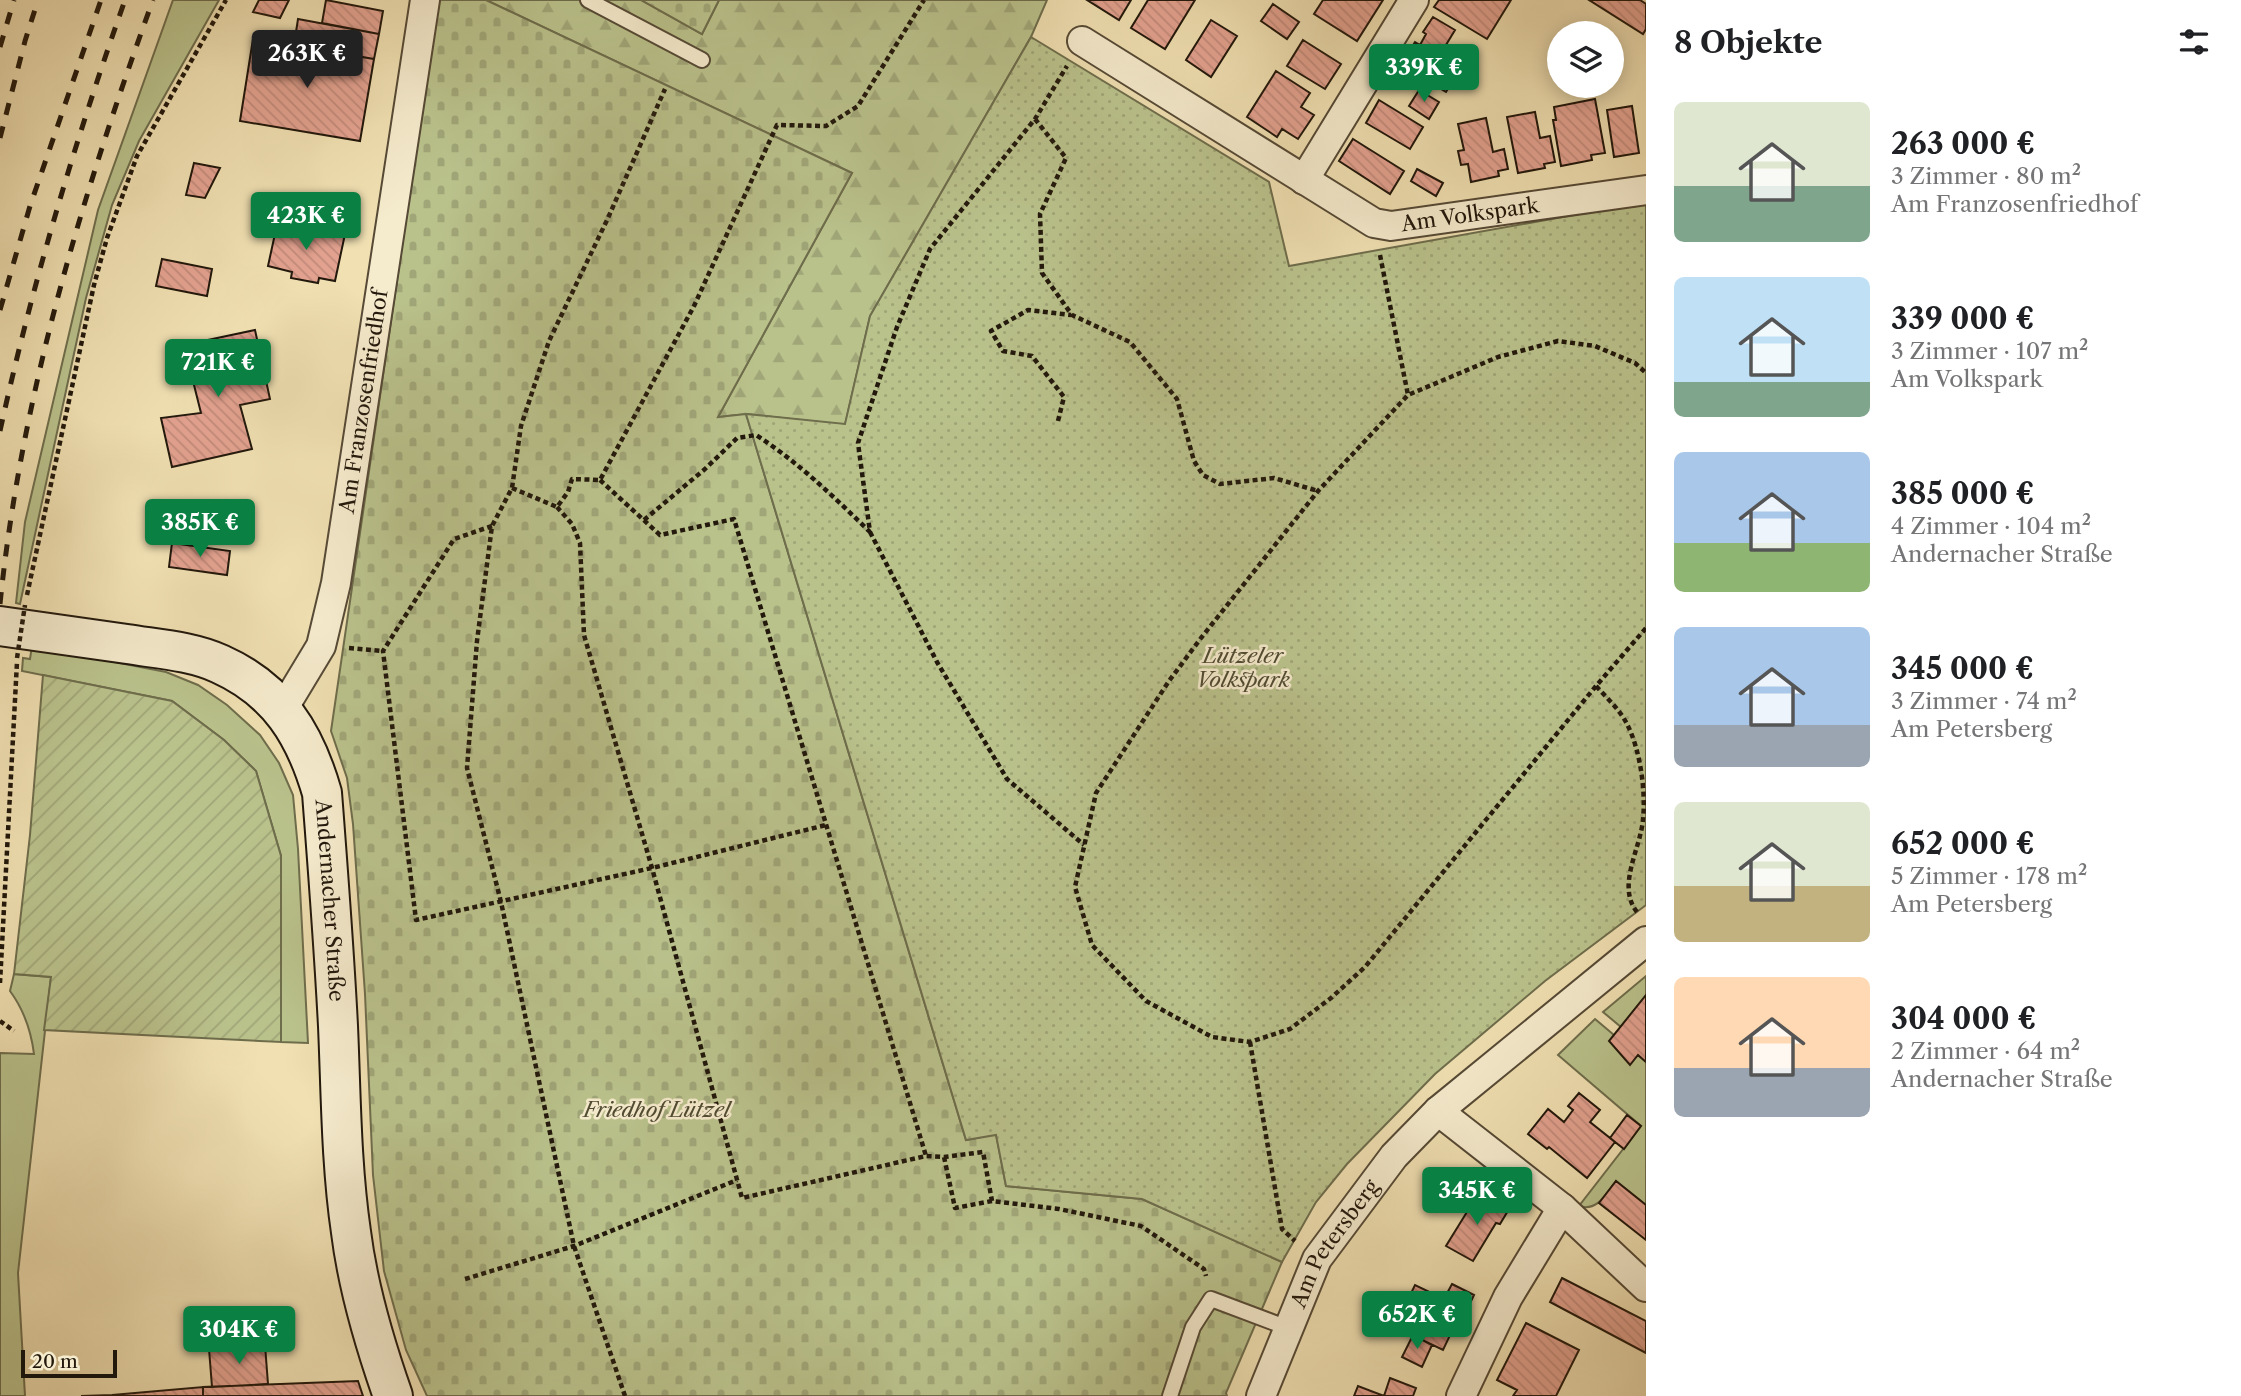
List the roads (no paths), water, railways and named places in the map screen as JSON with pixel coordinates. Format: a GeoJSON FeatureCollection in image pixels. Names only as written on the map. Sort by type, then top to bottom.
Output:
{"type":"FeatureCollection","features":[{"type":"Feature","properties":{"kind":"main road","name":"Andernacher Straße"},"geometry":{"type":"LineString","coordinates":[[14,630],[181,652],[219,663],[248,679],[283,709],[304,742],[314,764],[322,793],[347,1200],[362,1293],[379,1357],[393,1396]]}},
{"type":"Feature","properties":{"kind":"street","name":"Am Franzosenfriedhof"},"geometry":{"type":"LineString","coordinates":[[283,709],[321,646],[336,583],[425,0]]}},
{"type":"Feature","properties":{"kind":"street"},"geometry":{"type":"LineString","coordinates":[[1304,180],[1414,0]]}},
{"type":"Feature","properties":{"kind":"street","name":"Am Volkspark"},"geometry":{"type":"LineString","coordinates":[[1082,41],[1374,223],[1391,226],[1646,190]]}},
{"type":"Feature","properties":{"kind":"street","name":"Am Petersberg"},"geometry":{"type":"LineString","coordinates":[[1261,1396],[1317,1259],[1394,1156],[1438,1111],[1644,928]]}},
{"type":"Feature","properties":{"kind":"street"},"geometry":{"type":"LineString","coordinates":[[1438,1111],[1562,1208],[1646,1287]]}},
{"type":"Feature","properties":{"kind":"street"},"geometry":{"type":"LineString","coordinates":[[1461,1396],[1508,1297],[1562,1208]]}},
{"type":"Feature","properties":{"kind":"lane"},"geometry":{"type":"LineString","coordinates":[[588,0],[702,60]]}},
{"type":"Feature","properties":{"kind":"lane"},"geometry":{"type":"LineString","coordinates":[[1170,1396],[1193,1327],[1211,1299],[1288,1328]]}},
{"type":"Feature","properties":{"kind":"railway"},"geometry":{"type":"LineString","coordinates":[[0,47],[14,0]]}},
{"type":"Feature","properties":{"kind":"railway"},"geometry":{"type":"LineString","coordinates":[[0,138],[38,0]]}},
{"type":"Feature","properties":{"kind":"railway"},"geometry":{"type":"LineString","coordinates":[[0,310],[30,206],[101,0]]}},
{"type":"Feature","properties":{"kind":"railway"},"geometry":{"type":"LineString","coordinates":[[0,431],[56,214],[125,0]]}},
{"type":"Feature","properties":{"kind":"railway"},"geometry":{"type":"LineString","coordinates":[[0,604],[10,527],[39,373],[79,222],[153,0]]}},
{"type":"Feature","properties":{"kind":"park label","name":"Lützeler Volkspark"},"geometry":{"type":"Point","coordinates":[1243,668]}},
{"type":"Feature","properties":{"kind":"park label","name":"Friedhof Lützel"},"geometry":{"type":"Point","coordinates":[657,1110]}}]}
